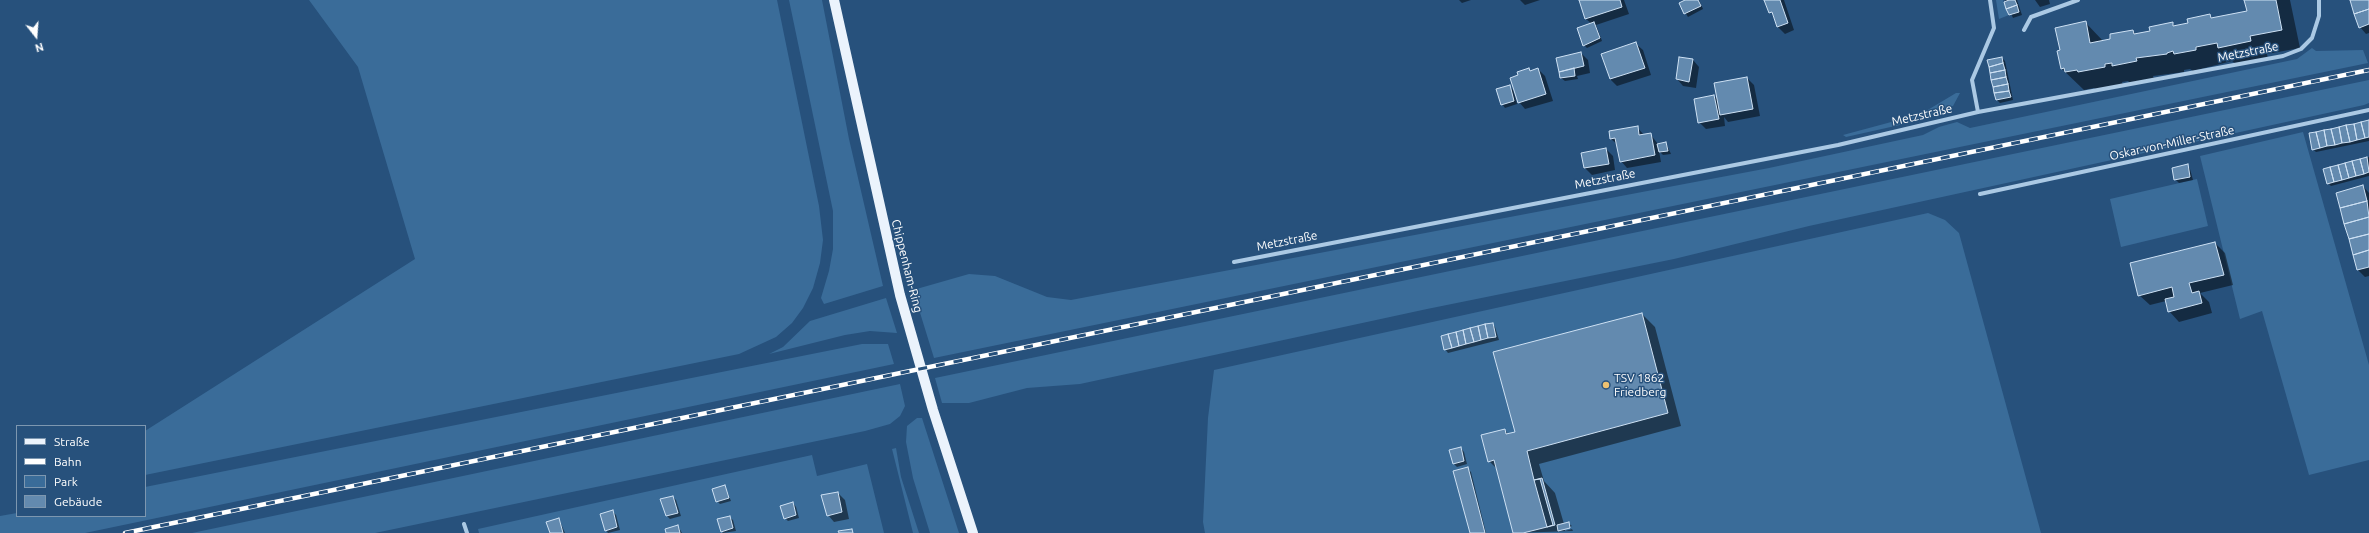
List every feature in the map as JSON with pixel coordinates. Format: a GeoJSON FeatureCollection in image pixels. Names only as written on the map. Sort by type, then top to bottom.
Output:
{"type":"FeatureCollection","features":[{"type":"Feature","properties":{"kind":"main road","name":"Chippenham-Ring"},"geometry":{"type":"LineString","coordinates":[[834,0],[900,295],[935,417],[973,533]]}},
{"type":"Feature","properties":{"kind":"street"},"geometry":{"type":"LineString","coordinates":[[1978,112],[1972,80],[1994,28],[1990,0]]}},
{"type":"Feature","properties":{"kind":"street"},"geometry":{"type":"LineString","coordinates":[[2024,30],[2030,17],[2078,0]]}},
{"type":"Feature","properties":{"kind":"street","name":"Metzstraße"},"geometry":{"type":"LineString","coordinates":[[1234,262],[1834,145],[1978,112],[2282,56],[2301,49],[2312,38],[2319,16],[2319,0]]}},
{"type":"Feature","properties":{"kind":"street","name":"Oskar-von-Miller-Straße"},"geometry":{"type":"LineString","coordinates":[[1980,194],[2369,110]]}},
{"type":"Feature","properties":{"kind":"street"},"geometry":{"type":"LineString","coordinates":[[464,524],[467,533]]}},
{"type":"Feature","properties":{"kind":"green space"},"geometry":{"type":"Polygon","coordinates":[[[309,0],[777,0],[819,206],[823,240],[820,263],[813,288],[803,308],[792,323],[776,337],[739,354],[146,475],[146,430],[415,259],[358,67],[309,0]]]}},
{"type":"Feature","properties":{"kind":"green space"},"geometry":{"type":"Polygon","coordinates":[[[789,0],[822,0],[849,139],[883,286],[824,304],[821,298],[829,271],[833,249],[833,211],[789,0]]]}},
{"type":"Feature","properties":{"kind":"green space"},"geometry":{"type":"Polygon","coordinates":[[[1996,0],[2003,0],[2009,15],[1999,19],[1996,0]]]}},
{"type":"Feature","properties":{"kind":"green space"},"geometry":{"type":"Polygon","coordinates":[[[2312,48],[2316,51],[2363,50],[2368,63],[934,358],[913,290],[969,274],[995,276],[1047,297],[1071,300],[1769,168],[1923,135],[1939,127],[1957,122],[1970,128],[2297,59],[2312,48]]]}},
{"type":"Feature","properties":{"kind":"green space"},"geometry":{"type":"Polygon","coordinates":[[[2369,80],[2369,103],[2364,105],[1809,226],[1674,259],[1427,309],[1080,384],[1027,388],[969,403],[942,403],[935,378],[2369,80]]]}},
{"type":"Feature","properties":{"kind":"green space"},"geometry":{"type":"Polygon","coordinates":[[[1956,93],[1960,93],[1953,106],[1913,122],[1846,137],[1843,135],[1921,114],[1956,93]]]}},
{"type":"Feature","properties":{"kind":"green space"},"geometry":{"type":"Polygon","coordinates":[[[2303,132],[2369,365],[2369,460],[2309,475],[2262,311],[2240,319],[2200,156],[2303,132]]]}},
{"type":"Feature","properties":{"kind":"green space"},"geometry":{"type":"Polygon","coordinates":[[[2197,179],[2208,226],[2121,247],[2110,199],[2197,179]]]}},
{"type":"Feature","properties":{"kind":"green space","name":"TSV 1862 Friedberg"},"geometry":{"type":"Polygon","coordinates":[[[1928,213],[1945,220],[1959,233],[2041,533],[1205,533],[1203,522],[1208,418],[1214,370],[1928,213]]]}},
{"type":"Feature","properties":{"kind":"green space"},"geometry":{"type":"Polygon","coordinates":[[[886,298],[897,333],[870,331],[845,335],[769,354],[783,347],[810,321],[886,298]]]}},
{"type":"Feature","properties":{"kind":"green space"},"geometry":{"type":"Polygon","coordinates":[[[862,344],[888,344],[894,364],[85,533],[0,533],[0,516],[16,513],[16,517],[146,517],[146,487],[862,344]]]}},
{"type":"Feature","properties":{"kind":"green space"},"geometry":{"type":"Polygon","coordinates":[[[900,384],[905,406],[900,416],[890,424],[865,431],[375,533],[192,533],[900,384]]]}},
{"type":"Feature","properties":{"kind":"green space"},"geometry":{"type":"Polygon","coordinates":[[[917,418],[922,418],[959,533],[930,533],[913,478],[906,442],[907,426],[917,418]]]}},
{"type":"Feature","properties":{"kind":"green space"},"geometry":{"type":"Polygon","coordinates":[[[896,448],[901,477],[919,533],[913,533],[892,449],[896,448]]]}},
{"type":"Feature","properties":{"kind":"green space"},"geometry":{"type":"Polygon","coordinates":[[[812,455],[817,476],[867,464],[884,533],[479,533],[478,529],[812,455]]]}},
{"type":"Feature","properties":{"kind":"building"},"geometry":{"type":"Polygon","coordinates":[[[1579,0],[1620,0],[1622,7],[1585,19],[1579,0]]]}},
{"type":"Feature","properties":{"kind":"building"},"geometry":{"type":"Polygon","coordinates":[[[1685,0],[1698,0],[1701,6],[1684,14],[1679,3],[1685,0]]]}},
{"type":"Feature","properties":{"kind":"building"},"geometry":{"type":"Polygon","coordinates":[[[1764,0],[1780,0],[1788,23],[1777,27],[1772,12],[1769,13],[1764,0]]]}},
{"type":"Feature","properties":{"kind":"building"},"geometry":{"type":"Polygon","coordinates":[[[2015,0],[2017,5],[2006,9],[2004,2],[2015,0]]]}},
{"type":"Feature","properties":{"kind":"building"},"geometry":{"type":"Polygon","coordinates":[[[2244,0],[2276,0],[2282,30],[2250,36],[2251,41],[2218,48],[2217,43],[2196,47],[2196,50],[2174,54],[2173,51],[2167,54],[2136,58],[2137,61],[2112,66],[2112,63],[2105,64],[2105,67],[2078,72],[2077,70],[2065,72],[2064,68],[2061,69],[2057,51],[2060,50],[2055,28],[2086,21],[2090,43],[2110,39],[2110,34],[2133,30],[2134,34],[2150,31],[2149,27],[2173,22],[2173,26],[2188,23],[2187,19],[2210,14],[2211,18],[2247,11],[2244,0]]]}},
{"type":"Feature","properties":{"kind":"building"},"geometry":{"type":"Polygon","coordinates":[[[2350,0],[2369,0],[2369,9],[2354,14],[2350,0]]]}},
{"type":"Feature","properties":{"kind":"building"},"geometry":{"type":"Polygon","coordinates":[[[2017,5],[2019,12],[2009,15],[2006,9],[2017,5]]]}},
{"type":"Feature","properties":{"kind":"building"},"geometry":{"type":"Polygon","coordinates":[[[2369,9],[2369,24],[2359,28],[2354,14],[2369,9]]]}},
{"type":"Feature","properties":{"kind":"building"},"geometry":{"type":"Polygon","coordinates":[[[1594,22],[1600,38],[1583,46],[1577,28],[1594,22]]]}},
{"type":"Feature","properties":{"kind":"building"},"geometry":{"type":"Polygon","coordinates":[[[1636,42],[1645,68],[1610,79],[1601,54],[1636,42]]]}},
{"type":"Feature","properties":{"kind":"building"},"geometry":{"type":"Polygon","coordinates":[[[1581,52],[1584,66],[1559,72],[1556,58],[1581,52]]]}},
{"type":"Feature","properties":{"kind":"building"},"geometry":{"type":"Polygon","coordinates":[[[1679,57],[1693,59],[1689,82],[1676,79],[1679,57]]]}},
{"type":"Feature","properties":{"kind":"building"},"geometry":{"type":"Polygon","coordinates":[[[2002,57],[2003,63],[1989,67],[1987,60],[2002,57]]]}},
{"type":"Feature","properties":{"kind":"building"},"geometry":{"type":"Polygon","coordinates":[[[2003,63],[2005,70],[1990,73],[1989,67],[2003,63]]]}},
{"type":"Feature","properties":{"kind":"building"},"geometry":{"type":"Polygon","coordinates":[[[1529,68],[1530,71],[1538,68],[1546,94],[1518,103],[1510,78],[1518,75],[1517,72],[1529,68]]]}},
{"type":"Feature","properties":{"kind":"building"},"geometry":{"type":"Polygon","coordinates":[[[1574,68],[1575,76],[1560,78],[1559,72],[1574,68]]]}},
{"type":"Feature","properties":{"kind":"building"},"geometry":{"type":"Polygon","coordinates":[[[2005,70],[2006,77],[1991,80],[1990,73],[2005,70]]]}},
{"type":"Feature","properties":{"kind":"building"},"geometry":{"type":"Polygon","coordinates":[[[1747,77],[1753,109],[1720,115],[1714,83],[1747,77]]]}},
{"type":"Feature","properties":{"kind":"building"},"geometry":{"type":"Polygon","coordinates":[[[2006,77],[2008,84],[1993,87],[1991,80],[2006,77]]]}},
{"type":"Feature","properties":{"kind":"building"},"geometry":{"type":"Polygon","coordinates":[[[2008,84],[2009,91],[1994,93],[1993,87],[2008,84]]]}},
{"type":"Feature","properties":{"kind":"building"},"geometry":{"type":"Polygon","coordinates":[[[1510,85],[1514,101],[1501,105],[1496,89],[1510,85]]]}},
{"type":"Feature","properties":{"kind":"building"},"geometry":{"type":"Polygon","coordinates":[[[2009,91],[2011,97],[1996,100],[1994,93],[2009,91]]]}},
{"type":"Feature","properties":{"kind":"building"},"geometry":{"type":"Polygon","coordinates":[[[1714,95],[1719,119],[1698,123],[1694,99],[1714,95]]]}},
{"type":"Feature","properties":{"kind":"building"},"geometry":{"type":"Polygon","coordinates":[[[2369,120],[2369,137],[2365,138],[2361,122],[2369,120]]]}},
{"type":"Feature","properties":{"kind":"building"},"geometry":{"type":"Polygon","coordinates":[[[2361,122],[2365,138],[2357,140],[2354,124],[2361,122]]]}},
{"type":"Feature","properties":{"kind":"building"},"geometry":{"type":"Polygon","coordinates":[[[2354,124],[2357,140],[2350,142],[2346,125],[2354,124]]]}},
{"type":"Feature","properties":{"kind":"building"},"geometry":{"type":"Polygon","coordinates":[[[2346,125],[2350,142],[2342,143],[2339,127],[2346,125]]]}},
{"type":"Feature","properties":{"kind":"building"},"geometry":{"type":"Polygon","coordinates":[[[1638,126],[1639,135],[1651,133],[1655,155],[1620,162],[1615,138],[1610,139],[1609,131],[1638,126]]]}},
{"type":"Feature","properties":{"kind":"building"},"geometry":{"type":"Polygon","coordinates":[[[2339,127],[2342,143],[2335,145],[2331,129],[2339,127]]]}},
{"type":"Feature","properties":{"kind":"building"},"geometry":{"type":"Polygon","coordinates":[[[2331,129],[2335,145],[2327,146],[2324,130],[2331,129]]]}},
{"type":"Feature","properties":{"kind":"building"},"geometry":{"type":"Polygon","coordinates":[[[2324,130],[2327,146],[2320,148],[2316,132],[2324,130]]]}},
{"type":"Feature","properties":{"kind":"building"},"geometry":{"type":"Polygon","coordinates":[[[2316,132],[2320,148],[2312,150],[2309,133],[2316,132]]]}},
{"type":"Feature","properties":{"kind":"building"},"geometry":{"type":"Polygon","coordinates":[[[1666,142],[1668,151],[1659,152],[1657,144],[1666,142]]]}},
{"type":"Feature","properties":{"kind":"building"},"geometry":{"type":"Polygon","coordinates":[[[1606,148],[1609,164],[1584,168],[1581,153],[1606,148]]]}},
{"type":"Feature","properties":{"kind":"building"},"geometry":{"type":"Polygon","coordinates":[[[2367,157],[2369,172],[2364,174],[2360,159],[2367,157]]]}},
{"type":"Feature","properties":{"kind":"building"},"geometry":{"type":"Polygon","coordinates":[[[2360,159],[2364,174],[2356,176],[2352,161],[2360,159]]]}},
{"type":"Feature","properties":{"kind":"building"},"geometry":{"type":"Polygon","coordinates":[[[2352,161],[2356,176],[2349,178],[2345,163],[2352,161]]]}},
{"type":"Feature","properties":{"kind":"building"},"geometry":{"type":"Polygon","coordinates":[[[2345,163],[2349,178],[2342,180],[2338,165],[2345,163]]]}},
{"type":"Feature","properties":{"kind":"building"},"geometry":{"type":"Polygon","coordinates":[[[2188,164],[2190,177],[2174,180],[2172,168],[2188,164]]]}},
{"type":"Feature","properties":{"kind":"building"},"geometry":{"type":"Polygon","coordinates":[[[2338,165],[2342,180],[2334,182],[2330,167],[2338,165]]]}},
{"type":"Feature","properties":{"kind":"building"},"geometry":{"type":"Polygon","coordinates":[[[2330,167],[2334,182],[2327,184],[2323,169],[2330,167]]]}},
{"type":"Feature","properties":{"kind":"building"},"geometry":{"type":"Polygon","coordinates":[[[2363,185],[2367,201],[2340,208],[2336,193],[2363,185]]]}},
{"type":"Feature","properties":{"kind":"building"},"geometry":{"type":"Polygon","coordinates":[[[2367,201],[2369,217],[2344,224],[2340,208],[2367,201]]]}},
{"type":"Feature","properties":{"kind":"building"},"geometry":{"type":"Polygon","coordinates":[[[2369,217],[2369,234],[2349,239],[2344,224],[2369,217]]]}},
{"type":"Feature","properties":{"kind":"building"},"geometry":{"type":"Polygon","coordinates":[[[2369,234],[2369,250],[2353,255],[2349,239],[2369,234]]]}},
{"type":"Feature","properties":{"kind":"building"},"geometry":{"type":"Polygon","coordinates":[[[2215,242],[2224,275],[2189,283],[2192,293],[2199,291],[2202,303],[2168,312],[2165,299],[2174,297],[2172,287],[2138,296],[2130,263],[2215,242]]]}},
{"type":"Feature","properties":{"kind":"building"},"geometry":{"type":"Polygon","coordinates":[[[2369,250],[2369,267],[2357,270],[2353,255],[2369,250]]]}},
{"type":"Feature","properties":{"kind":"building"},"geometry":{"type":"Polygon","coordinates":[[[1642,313],[1668,413],[1527,451],[1534,480],[1542,478],[1555,525],[1523,533],[1513,533],[1494,460],[1488,462],[1481,435],[1505,429],[1506,434],[1515,432],[1493,352],[1642,313]]]}},
{"type":"Feature","properties":{"kind":"building"},"geometry":{"type":"Polygon","coordinates":[[[1493,323],[1496,337],[1488,338],[1485,324],[1493,323]]]}},
{"type":"Feature","properties":{"kind":"building"},"geometry":{"type":"Polygon","coordinates":[[[1485,324],[1488,338],[1481,340],[1478,326],[1485,324]]]}},
{"type":"Feature","properties":{"kind":"building"},"geometry":{"type":"Polygon","coordinates":[[[1478,326],[1481,340],[1474,342],[1470,328],[1478,326]]]}},
{"type":"Feature","properties":{"kind":"building"},"geometry":{"type":"Polygon","coordinates":[[[1470,328],[1474,342],[1466,344],[1463,330],[1470,328]]]}},
{"type":"Feature","properties":{"kind":"building"},"geometry":{"type":"Polygon","coordinates":[[[1463,330],[1466,344],[1459,346],[1456,332],[1463,330]]]}},
{"type":"Feature","properties":{"kind":"building"},"geometry":{"type":"Polygon","coordinates":[[[1456,332],[1459,346],[1452,348],[1448,334],[1456,332]]]}},
{"type":"Feature","properties":{"kind":"building"},"geometry":{"type":"Polygon","coordinates":[[[1448,334],[1452,348],[1444,350],[1441,336],[1448,334]]]}},
{"type":"Feature","properties":{"kind":"building"},"geometry":{"type":"Polygon","coordinates":[[[1461,447],[1464,461],[1453,464],[1449,450],[1461,447]]]}},
{"type":"Feature","properties":{"kind":"building"},"geometry":{"type":"Polygon","coordinates":[[[1468,467],[1485,533],[1470,533],[1453,471],[1468,467]]]}},
{"type":"Feature","properties":{"kind":"building"},"geometry":{"type":"Polygon","coordinates":[[[1540,479],[1553,525],[1547,527],[1534,480],[1540,479]]]}},
{"type":"Feature","properties":{"kind":"building"},"geometry":{"type":"Polygon","coordinates":[[[725,485],[729,498],[716,502],[712,489],[725,485]]]}},
{"type":"Feature","properties":{"kind":"building"},"geometry":{"type":"Polygon","coordinates":[[[838,492],[842,512],[827,516],[821,495],[838,492]]]}},
{"type":"Feature","properties":{"kind":"building"},"geometry":{"type":"Polygon","coordinates":[[[673,496],[678,513],[666,516],[660,499],[673,496]]]}},
{"type":"Feature","properties":{"kind":"building"},"geometry":{"type":"Polygon","coordinates":[[[793,502],[796,515],[784,519],[780,506],[793,502]]]}},
{"type":"Feature","properties":{"kind":"building"},"geometry":{"type":"Polygon","coordinates":[[[613,510],[617,527],[605,531],[600,514],[613,510]]]}},
{"type":"Feature","properties":{"kind":"building"},"geometry":{"type":"Polygon","coordinates":[[[730,516],[733,528],[721,532],[717,519],[730,516]]]}},
{"type":"Feature","properties":{"kind":"building"},"geometry":{"type":"Polygon","coordinates":[[[559,518],[563,533],[550,533],[546,522],[559,518]]]}},
{"type":"Feature","properties":{"kind":"building"},"geometry":{"type":"Polygon","coordinates":[[[1569,522],[1570,528],[1558,531],[1557,525],[1569,522]]]}},
{"type":"Feature","properties":{"kind":"building"},"geometry":{"type":"Polygon","coordinates":[[[678,525],[680,533],[666,533],[665,529],[678,525]]]}},
{"type":"Feature","properties":{"kind":"building"},"geometry":{"type":"Polygon","coordinates":[[[852,529],[853,533],[839,533],[838,531],[852,529]]]}},
{"type":"Feature","properties":{"kind":"railway"},"geometry":{"type":"LineString","coordinates":[[125,533],[2369,70]]}},
{"type":"Feature","properties":{"kind":"place","name":"TSV 1862 Friedberg"},"geometry":{"type":"Point","coordinates":[1606,385]}}]}
